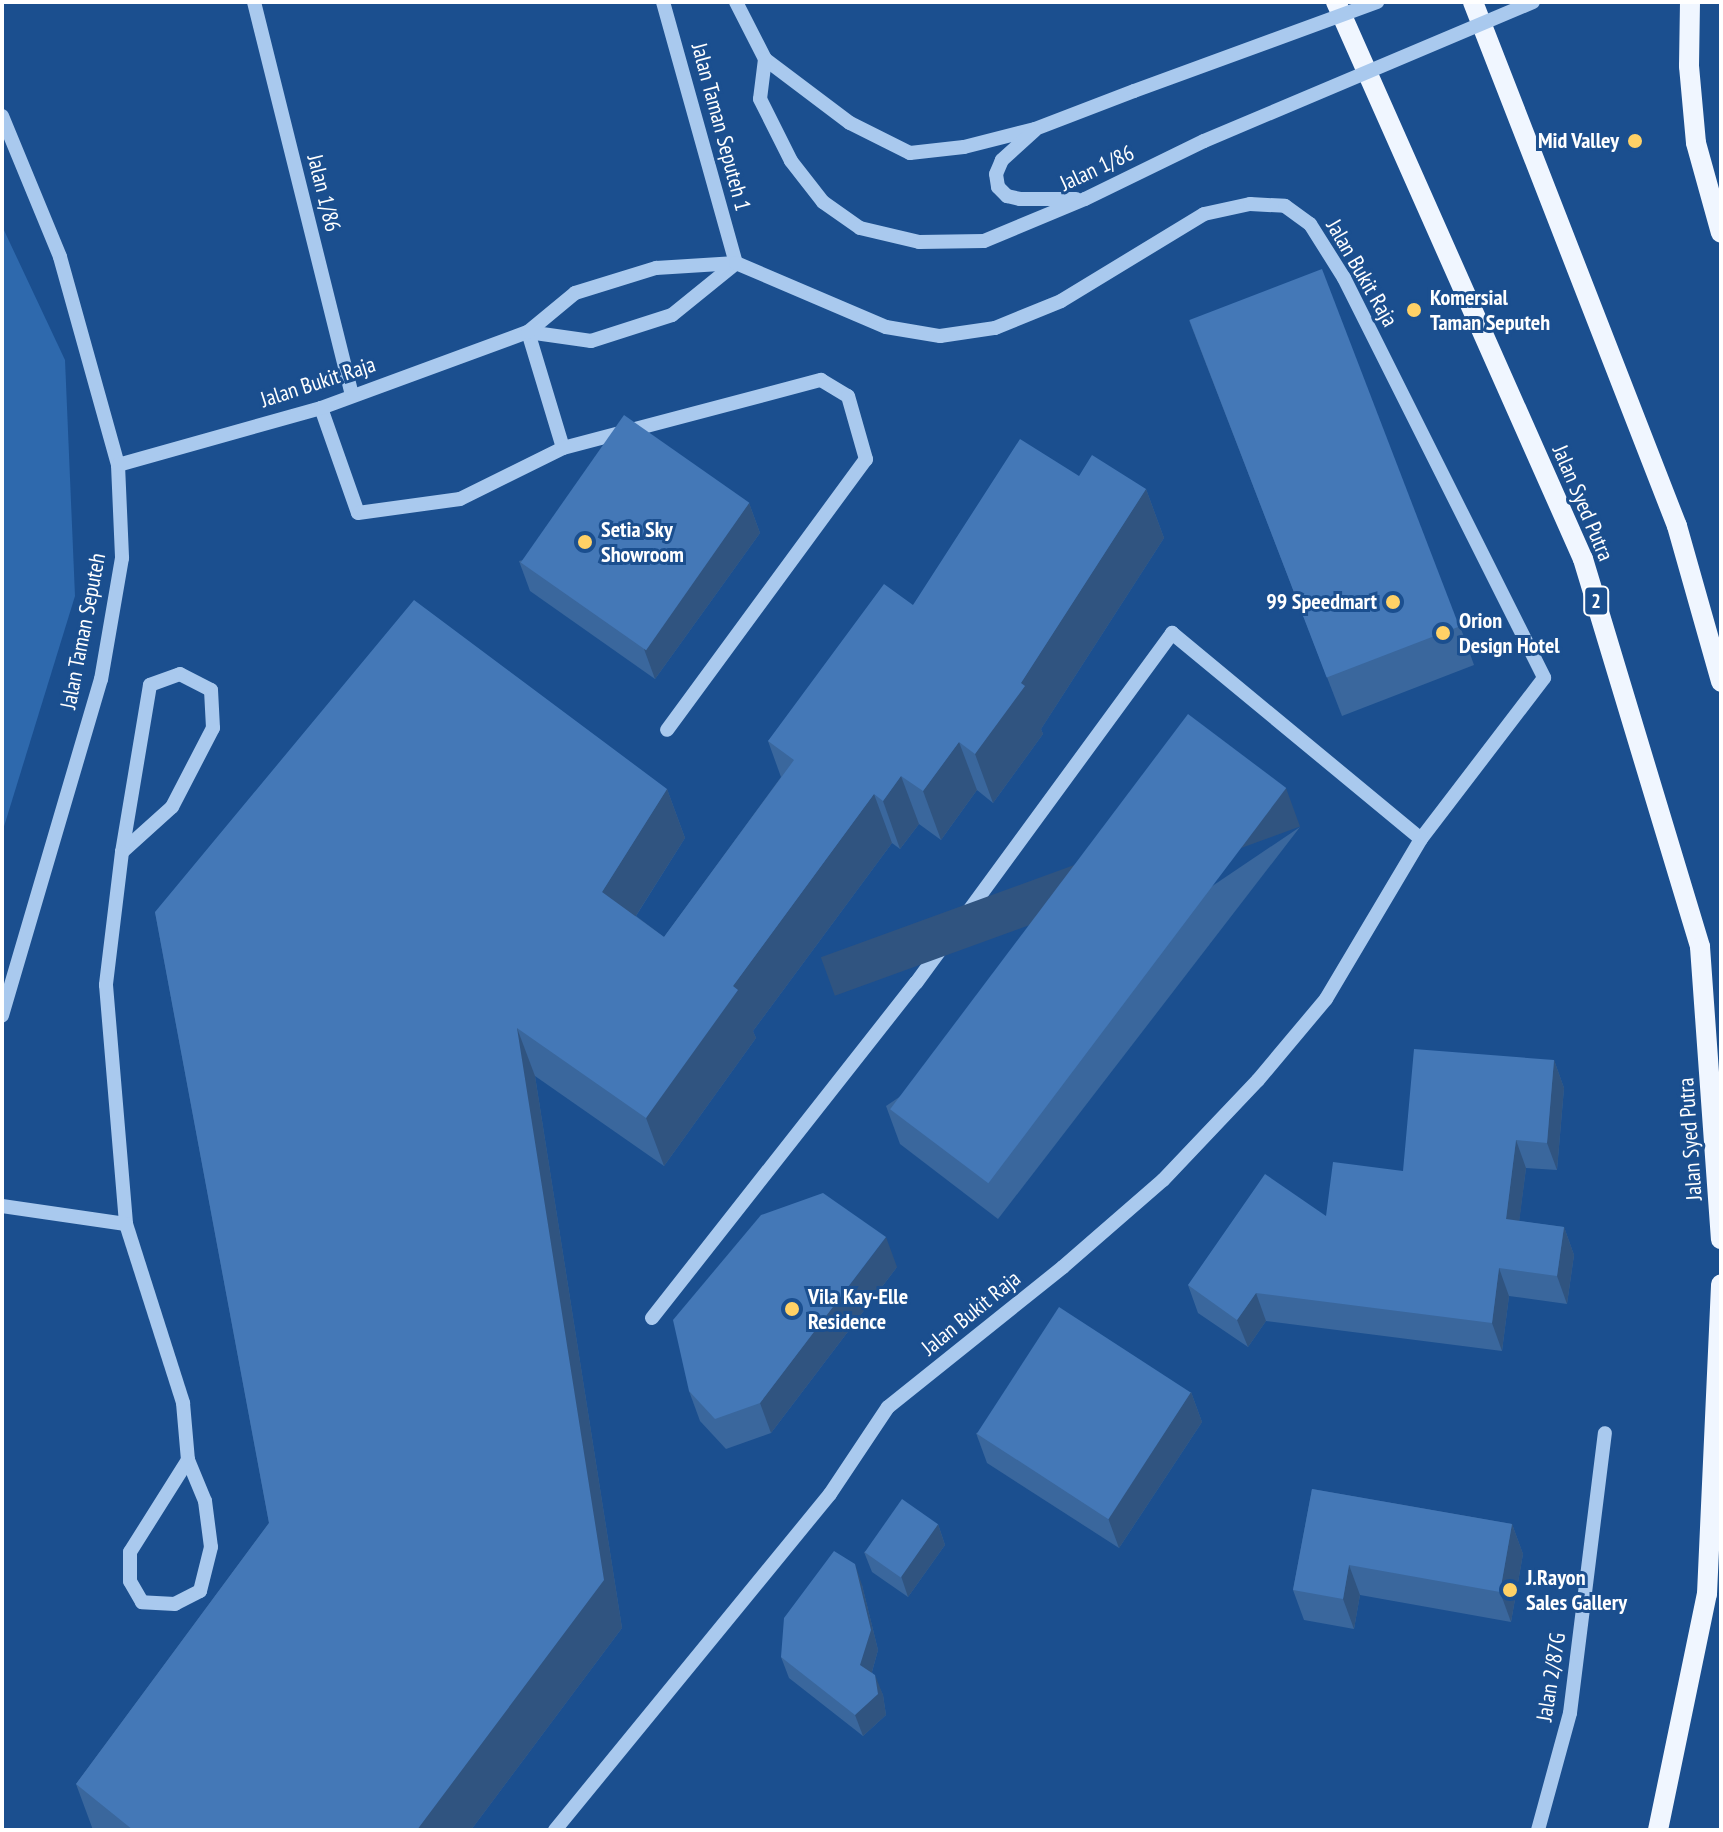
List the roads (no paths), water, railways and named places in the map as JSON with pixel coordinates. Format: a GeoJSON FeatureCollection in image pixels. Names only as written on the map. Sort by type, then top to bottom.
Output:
{"type":"FeatureCollection","features":[{"type":"Feature","properties":{"kind":"main road","name":"Jalan Syed Putra"},"geometry":{"type":"LineString","coordinates":[[1336,2],[1583,559],[1700,947],[1721,1239]]}},
{"type":"Feature","properties":{"kind":"main road"},"geometry":{"type":"LineString","coordinates":[[1473,2],[1677,526],[1721,682]]}},
{"type":"Feature","properties":{"kind":"main road"},"geometry":{"type":"LineString","coordinates":[[1690,2],[1689,66],[1696,143],[1721,233]]}},
{"type":"Feature","properties":{"kind":"main road"},"geometry":{"type":"LineString","coordinates":[[1658,1830],[1707,1594],[1721,1284]]}},
{"type":"Feature","properties":{"kind":"street","name":"Jalan 1/86"},"geometry":{"type":"LineString","coordinates":[[254,2],[352,395]]}},
{"type":"Feature","properties":{"kind":"street","name":"Jalan Taman Seputeh 1"},"geometry":{"type":"LineString","coordinates":[[663,2],[736,263]]}},
{"type":"Feature","properties":{"kind":"street"},"geometry":{"type":"LineString","coordinates":[[736,2],[765,59],[850,123],[910,153],[964,147],[1035,129],[1377,2]]}},
{"type":"Feature","properties":{"kind":"street","name":"Jalan 1/86"},"geometry":{"type":"LineString","coordinates":[[765,59],[760,99],[774,133],[823,202],[860,228],[919,242],[984,241],[1085,199],[1204,141],[1533,2]]}},
{"type":"Feature","properties":{"kind":"street","name":"Jalan Taman Seputeh"},"geometry":{"type":"LineString","coordinates":[[2,116],[60,257],[118,465],[122,558],[101,679],[2,1016]]}},
{"type":"Feature","properties":{"kind":"street"},"geometry":{"type":"LineString","coordinates":[[1035,129],[1002,160],[996,174],[998,187],[1007,196],[1020,199],[1085,199]]}},
{"type":"Feature","properties":{"kind":"street","name":"Jalan Bukit Raja"},"geometry":{"type":"LineString","coordinates":[[118,465],[321,408],[528,332],[575,293],[656,268],[736,263],[886,327],[940,336],[995,328],[1061,301],[1204,214],[1250,204],[1285,206],[1310,224],[1344,278],[1544,678],[1421,839],[1326,999],[1258,1080],[1163,1180],[1063,1267],[888,1407],[830,1494],[555,1830]]}},
{"type":"Feature","properties":{"kind":"street","name":"Jalan Bukit Raja"},"geometry":{"type":"LineString","coordinates":[[528,332],[591,341],[672,315],[736,263]]}},
{"type":"Feature","properties":{"kind":"street"},"geometry":{"type":"LineString","coordinates":[[528,332],[563,448]]}},
{"type":"Feature","properties":{"kind":"street"},"geometry":{"type":"LineString","coordinates":[[321,408],[358,513],[460,499],[563,448],[821,380],[848,396],[866,459],[667,730]]}},
{"type":"Feature","properties":{"kind":"street"},"geometry":{"type":"LineString","coordinates":[[652,1318],[916,983],[1172,633],[1421,839]]}},
{"type":"Feature","properties":{"kind":"street"},"geometry":{"type":"LineString","coordinates":[[122,852],[172,807],[213,728],[211,690],[180,674],[150,685],[122,852],[106,985],[126,1224],[183,1403],[188,1460],[205,1501],[211,1547],[200,1591],[175,1604],[142,1602],[130,1581],[130,1552],[188,1460]]}},
{"type":"Feature","properties":{"kind":"street"},"geometry":{"type":"LineString","coordinates":[[2,1206],[126,1224]]}},
{"type":"Feature","properties":{"kind":"street","name":"Jalan 2/87G"},"geometry":{"type":"LineString","coordinates":[[1538,1830],[1570,1713],[1605,1433]]}},
{"type":"Feature","properties":{"kind":"place","name":"Mid Valley"},"geometry":{"type":"Point","coordinates":[1635,141]}},
{"type":"Feature","properties":{"kind":"place","name":"Komersial Taman Seputeh"},"geometry":{"type":"Point","coordinates":[1414,310]}},
{"type":"Feature","properties":{"kind":"place","name":"Setia Sky Showroom"},"geometry":{"type":"Point","coordinates":[585,542]}},
{"type":"Feature","properties":{"kind":"place","name":"99 Speedmart"},"geometry":{"type":"Point","coordinates":[1393,602]}},
{"type":"Feature","properties":{"kind":"place","name":"Orion Design Hotel"},"geometry":{"type":"Point","coordinates":[1443,633]}},
{"type":"Feature","properties":{"kind":"place","name":"Vila Kay-Elle Residence"},"geometry":{"type":"Point","coordinates":[792,1309]}},
{"type":"Feature","properties":{"kind":"place","name":"J.Rayon Sales Gallery"},"geometry":{"type":"Point","coordinates":[1510,1590]}}]}
